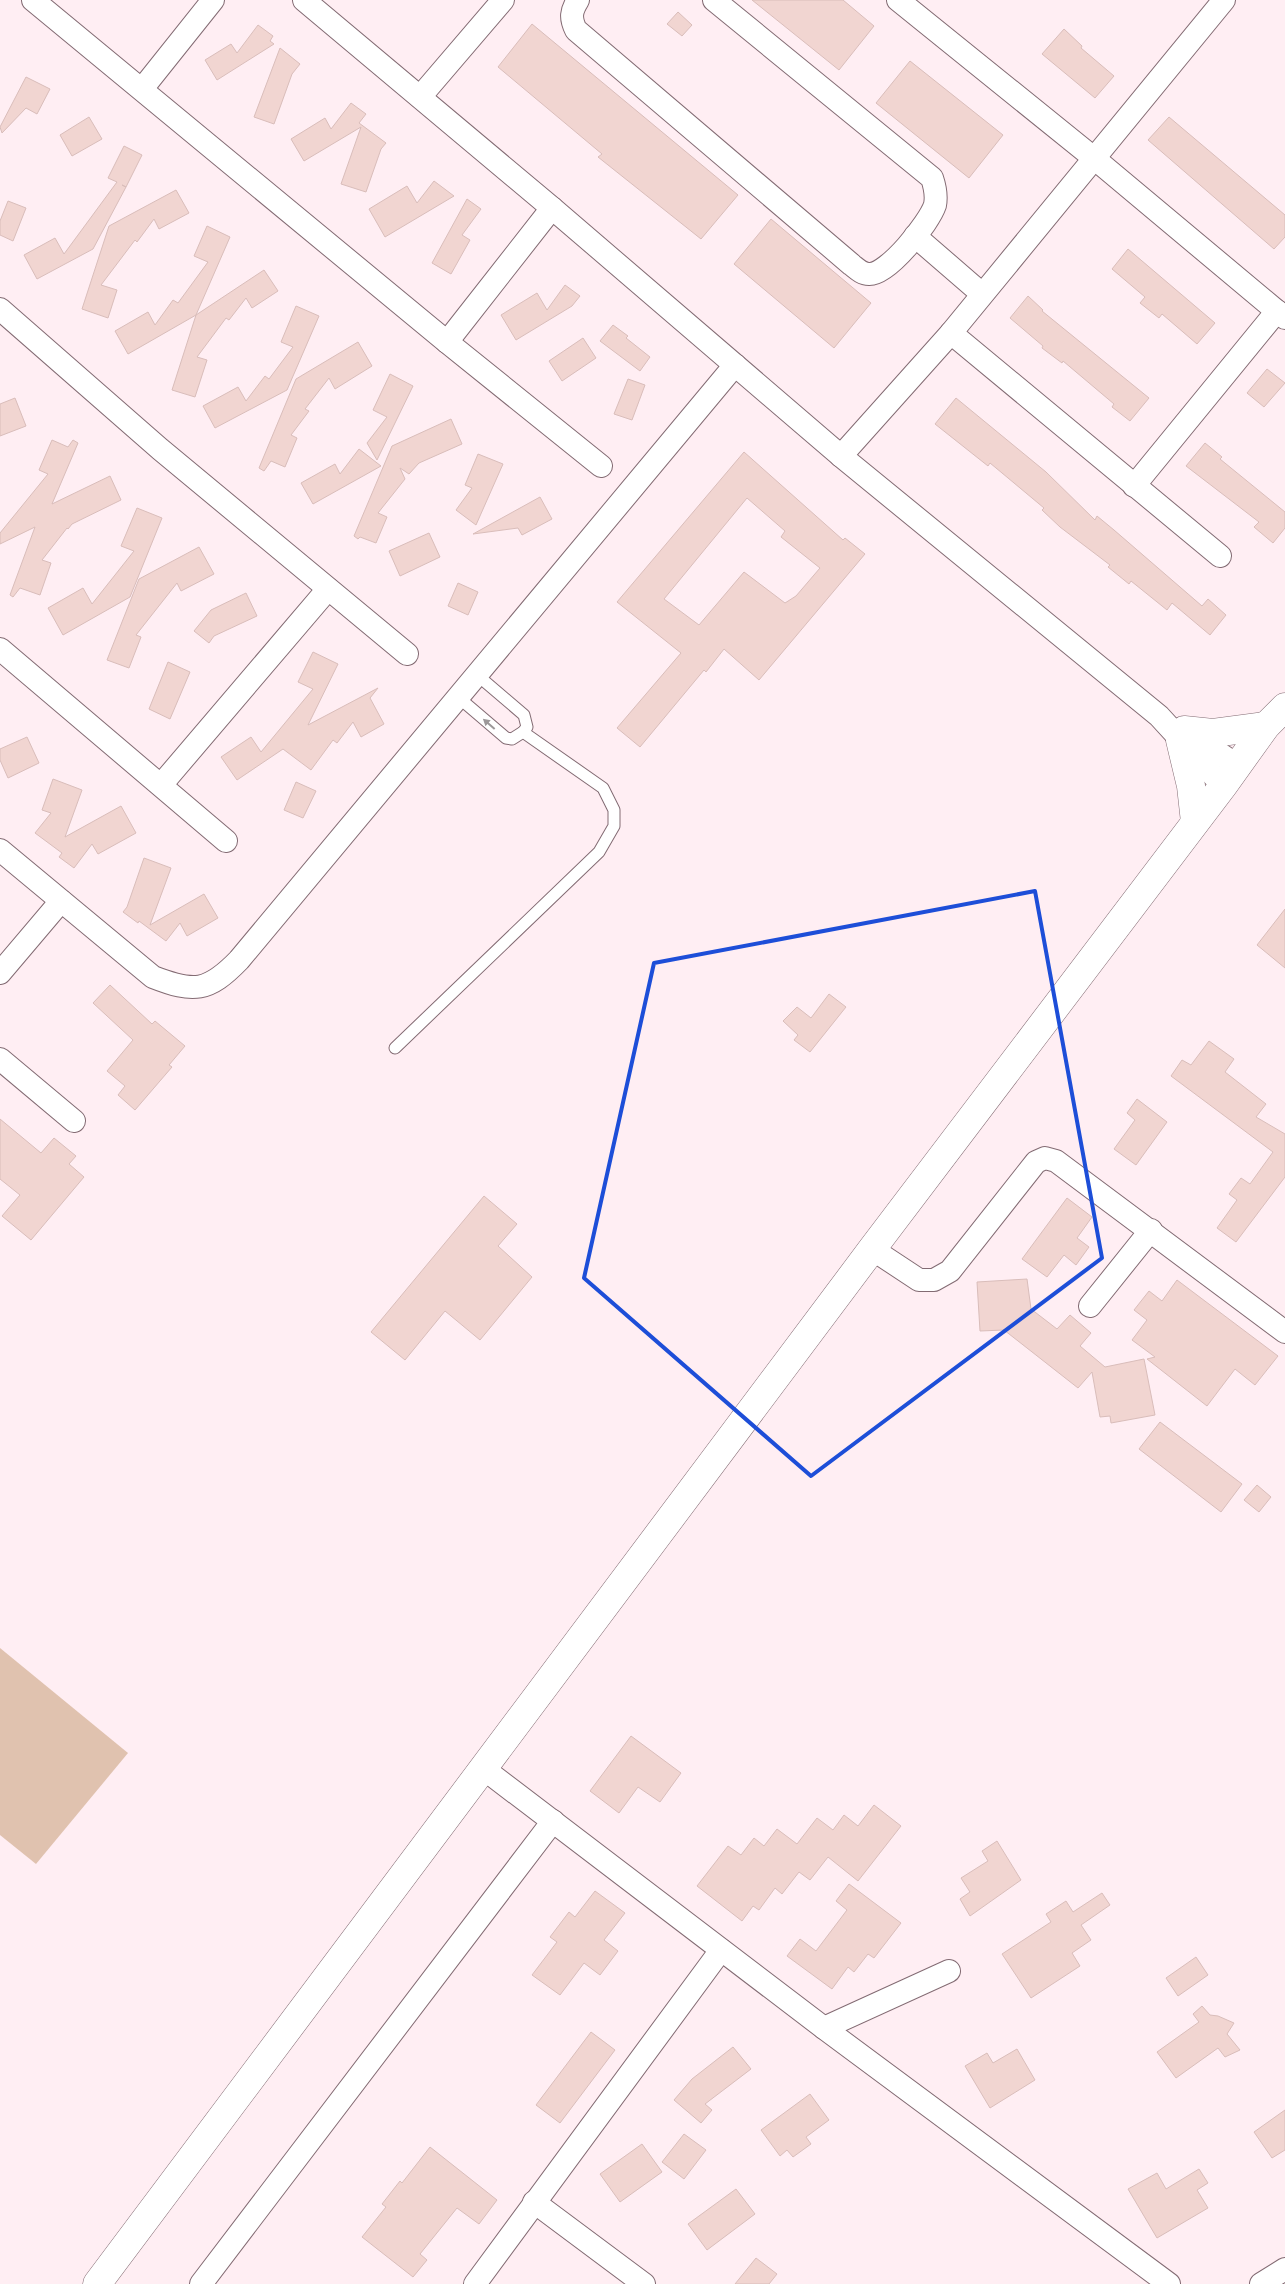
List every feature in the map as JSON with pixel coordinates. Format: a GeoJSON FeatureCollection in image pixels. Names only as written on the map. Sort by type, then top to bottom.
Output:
{"type":"FeatureCollection","features":[{"type":"Feature","properties":{"kind":"street"},"geometry":{"type":"LineString","coordinates":[[33,0],[447,342],[602,466]]}},
{"type":"Feature","properties":{"kind":"street"},"geometry":{"type":"LineString","coordinates":[[142,89],[213,0]]}},
{"type":"Feature","properties":{"kind":"street"},"geometry":{"type":"LineString","coordinates":[[420,97],[503,0]]}},
{"type":"Feature","properties":{"kind":"street"},"geometry":{"type":"LineString","coordinates":[[578,0],[572,12],[571,21],[576,30],[863,273],[878,272],[898,256],[930,217],[935,204],[936,189],[932,178],[714,0]]}},
{"type":"Feature","properties":{"kind":"street"},"geometry":{"type":"LineString","coordinates":[[841,456],[951,333],[1224,0]]}},
{"type":"Feature","properties":{"kind":"street"},"geometry":{"type":"LineString","coordinates":[[307,1],[841,456],[1231,776]]}},
{"type":"Feature","properties":{"kind":"street"},"geometry":{"type":"LineString","coordinates":[[909,4],[1281,314],[1134,486]]}},
{"type":"Feature","properties":{"kind":"street"},"geometry":{"type":"LineString","coordinates":[[447,342],[552,208]]}},
{"type":"Feature","properties":{"kind":"street"},"geometry":{"type":"LineString","coordinates":[[915,236],[982,294]]}},
{"type":"Feature","properties":{"kind":"street"},"geometry":{"type":"LineString","coordinates":[[0,309],[160,449],[407,654]]}},
{"type":"Feature","properties":{"kind":"street"},"geometry":{"type":"LineString","coordinates":[[951,333],[1220,556]]}},
{"type":"Feature","properties":{"kind":"street"},"geometry":{"type":"LineString","coordinates":[[0,850],[153,977],[173,984],[194,988],[221,978],[240,960],[735,365]]}},
{"type":"Feature","properties":{"kind":"street"},"geometry":{"type":"LineString","coordinates":[[162,785],[328,589]]}},
{"type":"Feature","properties":{"kind":"street"},"geometry":{"type":"LineString","coordinates":[[0,649],[226,841]]}},
{"type":"Feature","properties":{"kind":"street"},"geometry":{"type":"LineString","coordinates":[[1182,735],[1213,733],[1275,720]]}},
{"type":"Feature","properties":{"kind":"street"},"geometry":{"type":"LineString","coordinates":[[97,2284],[1194,822],[1275,720]]}},
{"type":"Feature","properties":{"kind":"street"},"geometry":{"type":"LineString","coordinates":[[1182,735],[1191,786],[1194,822]]}},
{"type":"Feature","properties":{"kind":"street"},"geometry":{"type":"LineString","coordinates":[[0,973],[61,901]]}},
{"type":"Feature","properties":{"kind":"street"},"geometry":{"type":"LineString","coordinates":[[0,1059],[74,1122]]}},
{"type":"Feature","properties":{"kind":"street"},"geometry":{"type":"LineString","coordinates":[[872,1250],[919,1280],[934,1280],[950,1270],[1036,1162],[1045,1158],[1056,1161],[1151,1230],[1285,1332]]}},
{"type":"Feature","properties":{"kind":"street"},"geometry":{"type":"LineString","coordinates":[[1090,1306],[1151,1230]]}},
{"type":"Feature","properties":{"kind":"street"},"geometry":{"type":"LineString","coordinates":[[484,1769],[824,2028],[1168,2284]]}},
{"type":"Feature","properties":{"kind":"street"},"geometry":{"type":"LineString","coordinates":[[201,2284],[553,1821]]}},
{"type":"Feature","properties":{"kind":"street"},"geometry":{"type":"LineString","coordinates":[[475,2284],[721,1950]]}},
{"type":"Feature","properties":{"kind":"street"},"geometry":{"type":"LineString","coordinates":[[824,2028],[949,1971]]}},
{"type":"Feature","properties":{"kind":"street"},"geometry":{"type":"LineString","coordinates":[[534,2202],[644,2284]]}},
{"type":"Feature","properties":{"kind":"street"},"geometry":{"type":"LineString","coordinates":[[1261,2284],[1285,2269]]}},
{"type":"Feature","properties":{"kind":"lane"},"geometry":{"type":"LineString","coordinates":[[458,697],[506,738],[512,739],[523,732],[526,728],[524,715],[476,674]]}},
{"type":"Feature","properties":{"kind":"lane"},"geometry":{"type":"LineString","coordinates":[[396,1048],[599,852],[614,826],[614,810],[603,788],[523,732]]}},
{"type":"Feature","properties":{"kind":"highlighted area"},"geometry":{"type":"Polygon","coordinates":[[[1035,891],[1102,1258],[811,1476],[584,1278],[654,963],[1035,891]]]}},
{"type":"Feature","properties":{"kind":"shaded area"},"geometry":{"type":"Polygon","coordinates":[[[0,1648],[128,1753],[36,1864],[0,1835],[0,1648]]]}},
{"type":"Feature","properties":{"kind":"building"},"geometry":{"type":"Polygon","coordinates":[[[752,0],[843,0],[874,26],[839,70],[752,0]]]}},
{"type":"Feature","properties":{"kind":"building"},"geometry":{"type":"Polygon","coordinates":[[[678,12],[692,25],[682,36],[667,24],[678,12]]]}},
{"type":"Feature","properties":{"kind":"building"},"geometry":{"type":"Polygon","coordinates":[[[532,24],[738,195],[701,239],[598,157],[602,154],[498,67],[532,24]]]}},
{"type":"Feature","properties":{"kind":"building"},"geometry":{"type":"Polygon","coordinates":[[[258,25],[273,36],[270,41],[274,44],[217,80],[205,60],[231,44],[237,53],[258,25]]]}},
{"type":"Feature","properties":{"kind":"building"},"geometry":{"type":"Polygon","coordinates":[[[1064,29],[1082,46],[1081,48],[1114,76],[1095,98],[1042,54],[1064,29]]]}},
{"type":"Feature","properties":{"kind":"building"},"geometry":{"type":"Polygon","coordinates":[[[280,48],[300,64],[292,74],[274,124],[254,117],[280,48]]]}},
{"type":"Feature","properties":{"kind":"building"},"geometry":{"type":"Polygon","coordinates":[[[910,61],[1003,135],[969,178],[876,103],[910,61]]]}},
{"type":"Feature","properties":{"kind":"building"},"geometry":{"type":"Polygon","coordinates":[[[26,77],[50,89],[37,114],[26,108],[2,133],[0,127],[26,77]]]}},
{"type":"Feature","properties":{"kind":"building"},"geometry":{"type":"Polygon","coordinates":[[[351,103],[366,114],[359,123],[386,143],[381,149],[366,192],[341,184],[361,127],[304,161],[291,139],[325,118],[331,129],[351,103]]]}},
{"type":"Feature","properties":{"kind":"building"},"geometry":{"type":"Polygon","coordinates":[[[89,117],[102,139],[72,156],[60,135],[89,117]]]}},
{"type":"Feature","properties":{"kind":"building"},"geometry":{"type":"Polygon","coordinates":[[[1169,117],[1285,215],[1285,237],[1274,249],[1148,140],[1169,117]]]}},
{"type":"Feature","properties":{"kind":"building"},"geometry":{"type":"Polygon","coordinates":[[[124,146],[142,155],[93,249],[37,279],[24,255],[55,238],[64,254],[117,182],[108,178],[124,146]]]}},
{"type":"Feature","properties":{"kind":"building"},"geometry":{"type":"Polygon","coordinates":[[[434,181],[454,196],[385,237],[369,209],[407,186],[417,203],[434,181]]]}},
{"type":"Feature","properties":{"kind":"building"},"geometry":{"type":"Polygon","coordinates":[[[176,190],[189,213],[159,229],[154,219],[137,242],[135,240],[101,285],[117,290],[108,318],[82,309],[109,226],[176,190]]]}},
{"type":"Feature","properties":{"kind":"building"},"geometry":{"type":"Polygon","coordinates":[[[467,199],[481,209],[462,235],[470,240],[451,274],[432,263],[467,199]]]}},
{"type":"Feature","properties":{"kind":"building"},"geometry":{"type":"Polygon","coordinates":[[[8,201],[26,208],[13,241],[0,235],[0,221],[8,201]]]}},
{"type":"Feature","properties":{"kind":"building"},"geometry":{"type":"Polygon","coordinates":[[[771,219],[871,303],[834,348],[734,264],[771,219]]]}},
{"type":"Feature","properties":{"kind":"building"},"geometry":{"type":"Polygon","coordinates":[[[207,226],[230,237],[196,315],[128,354],[115,331],[148,312],[155,325],[173,300],[178,303],[208,262],[194,256],[207,226]]]}},
{"type":"Feature","properties":{"kind":"building"},"geometry":{"type":"Polygon","coordinates":[[[1128,249],[1215,323],[1197,344],[1162,314],[1159,318],[1140,303],[1145,297],[1112,269],[1128,249]]]}},
{"type":"Feature","properties":{"kind":"building"},"geometry":{"type":"Polygon","coordinates":[[[264,270],[278,291],[252,308],[246,298],[229,320],[226,318],[197,357],[207,360],[195,397],[172,390],[196,315],[264,270]]]}},
{"type":"Feature","properties":{"kind":"building"},"geometry":{"type":"Polygon","coordinates":[[[565,285],[580,296],[572,306],[516,340],[501,315],[537,293],[547,310],[565,285]]]}},
{"type":"Feature","properties":{"kind":"building"},"geometry":{"type":"Polygon","coordinates":[[[1028,296],[1042,311],[1149,398],[1130,421],[1112,407],[1114,404],[1063,361],[1062,363],[1042,348],[1043,346],[1010,318],[1028,296]]]}},
{"type":"Feature","properties":{"kind":"building"},"geometry":{"type":"Polygon","coordinates":[[[296,306],[319,316],[287,390],[215,428],[203,406],[238,387],[246,401],[265,376],[269,379],[293,347],[281,342],[296,306]]]}},
{"type":"Feature","properties":{"kind":"building"},"geometry":{"type":"Polygon","coordinates":[[[613,325],[650,357],[640,371],[600,341],[613,325]]]}},
{"type":"Feature","properties":{"kind":"building"},"geometry":{"type":"Polygon","coordinates":[[[583,338],[596,358],[562,381],[549,361],[583,338]]]}},
{"type":"Feature","properties":{"kind":"building"},"geometry":{"type":"Polygon","coordinates":[[[358,342],[372,366],[335,389],[329,378],[305,409],[309,411],[291,435],[297,438],[285,467],[271,461],[264,471],[259,468],[296,379],[358,342]]]}},
{"type":"Feature","properties":{"kind":"building"},"geometry":{"type":"Polygon","coordinates":[[[1267,369],[1285,383],[1264,407],[1247,393],[1267,369]]]}},
{"type":"Feature","properties":{"kind":"building"},"geometry":{"type":"Polygon","coordinates":[[[390,374],[413,386],[377,460],[367,443],[387,417],[373,410],[390,374]]]}},
{"type":"Feature","properties":{"kind":"building"},"geometry":{"type":"Polygon","coordinates":[[[628,379],[645,385],[632,420],[614,414],[628,379]]]}},
{"type":"Feature","properties":{"kind":"building"},"geometry":{"type":"Polygon","coordinates":[[[15,398],[26,426],[0,436],[0,404],[15,398]]]}},
{"type":"Feature","properties":{"kind":"building"},"geometry":{"type":"Polygon","coordinates":[[[956,398],[1046,472],[1095,520],[1097,516],[1202,606],[1208,599],[1226,615],[1210,635],[1172,603],[1167,610],[1131,581],[1129,584],[1108,567],[1110,565],[1060,527],[1042,510],[1044,508],[990,463],[988,466],[935,424],[956,398]]]}},
{"type":"Feature","properties":{"kind":"building"},"geometry":{"type":"Polygon","coordinates":[[[451,419],[462,444],[419,463],[409,474],[400,468],[405,479],[378,513],[387,517],[376,543],[360,537],[358,539],[354,536],[392,446],[451,419]]]}},
{"type":"Feature","properties":{"kind":"building"},"geometry":{"type":"Polygon","coordinates":[[[52,440],[68,447],[73,440],[78,443],[52,504],[110,476],[121,500],[67,528],[42,560],[51,563],[40,595],[20,588],[13,597],[10,595],[35,527],[0,544],[0,533],[48,474],[39,470],[52,440]]]}},
{"type":"Feature","properties":{"kind":"building"},"geometry":{"type":"Polygon","coordinates":[[[1205,443],[1222,457],[1220,459],[1285,512],[1285,528],[1273,543],[1254,527],[1259,522],[1186,466],[1205,443]]]}},
{"type":"Feature","properties":{"kind":"building"},"geometry":{"type":"Polygon","coordinates":[[[359,449],[381,466],[313,504],[301,483],[335,464],[340,474],[359,449]]]}},
{"type":"Feature","properties":{"kind":"building"},"geometry":{"type":"Polygon","coordinates":[[[744,452],[843,540],[845,538],[865,554],[759,680],[724,649],[706,672],[704,670],[640,747],[617,728],[681,653],[617,602],[744,452]],[[747,498],[664,599],[699,625],[744,572],[785,603],[796,596],[820,568],[781,537],[785,531],[747,498]]]}},
{"type":"Feature","properties":{"kind":"building"},"geometry":{"type":"Polygon","coordinates":[[[478,454],[503,464],[476,525],[456,510],[472,488],[465,485],[478,454]]]}},
{"type":"Feature","properties":{"kind":"building"},"geometry":{"type":"Polygon","coordinates":[[[540,497],[552,519],[522,535],[518,528],[473,534],[540,497]]]}},
{"type":"Feature","properties":{"kind":"building"},"geometry":{"type":"Polygon","coordinates":[[[137,508],[162,518],[130,597],[63,635],[48,608],[83,588],[92,604],[134,551],[121,546],[137,508]]]}},
{"type":"Feature","properties":{"kind":"building"},"geometry":{"type":"Polygon","coordinates":[[[429,533],[440,557],[400,576],[389,551],[429,533]]]}},
{"type":"Feature","properties":{"kind":"building"},"geometry":{"type":"Polygon","coordinates":[[[199,547],[214,574],[181,591],[177,583],[136,635],[141,637],[129,668],[107,660],[139,579],[199,547]]]}},
{"type":"Feature","properties":{"kind":"building"},"geometry":{"type":"Polygon","coordinates":[[[458,583],[478,592],[468,615],[448,606],[458,583]]]}},
{"type":"Feature","properties":{"kind":"building"},"geometry":{"type":"Polygon","coordinates":[[[246,593],[257,616],[214,636],[209,643],[194,631],[211,610],[246,593]]]}},
{"type":"Feature","properties":{"kind":"building"},"geometry":{"type":"Polygon","coordinates":[[[313,652],[338,664],[308,725],[378,688],[370,698],[384,724],[361,737],[353,722],[337,743],[333,740],[311,770],[283,749],[237,780],[221,757],[251,737],[261,752],[313,689],[298,682],[313,652]]]}},
{"type":"Feature","properties":{"kind":"building"},"geometry":{"type":"Polygon","coordinates":[[[168,662],[190,672],[170,719],[149,709],[168,662]]]}},
{"type":"Feature","properties":{"kind":"building"},"geometry":{"type":"Polygon","coordinates":[[[27,737],[39,763],[8,778],[0,760],[0,749],[27,737]]]}},
{"type":"Feature","properties":{"kind":"building"},"geometry":{"type":"Polygon","coordinates":[[[53,779],[82,790],[65,837],[121,806],[136,833],[98,854],[92,844],[74,868],[59,857],[62,853],[35,833],[51,813],[42,810],[53,779]]]}},
{"type":"Feature","properties":{"kind":"building"},"geometry":{"type":"Polygon","coordinates":[[[296,782],[316,791],[303,818],[284,810],[296,782]]]}},
{"type":"Feature","properties":{"kind":"building"},"geometry":{"type":"Polygon","coordinates":[[[144,858],[171,868],[150,925],[204,894],[218,918],[187,936],[180,923],[166,941],[123,912],[127,907],[144,858]]]}},
{"type":"Feature","properties":{"kind":"building"},"geometry":{"type":"Polygon","coordinates":[[[1285,909],[1285,968],[1257,945],[1285,909]]]}},
{"type":"Feature","properties":{"kind":"building"},"geometry":{"type":"Polygon","coordinates":[[[110,985],[152,1024],[155,1021],[185,1046],[169,1065],[172,1067],[135,1110],[118,1095],[125,1086],[107,1071],[133,1040],[93,1003],[110,985]]]}},
{"type":"Feature","properties":{"kind":"building"},"geometry":{"type":"Polygon","coordinates":[[[829,994],[846,1007],[810,1052],[794,1040],[798,1035],[783,1021],[797,1007],[811,1018],[829,994]]]}},
{"type":"Feature","properties":{"kind":"building"},"geometry":{"type":"Polygon","coordinates":[[[1209,1041],[1234,1059],[1225,1072],[1266,1104],[1256,1117],[1285,1134],[1285,1177],[1236,1242],[1217,1228],[1237,1200],[1229,1194],[1241,1178],[1250,1184],[1273,1152],[1171,1076],[1182,1060],[1191,1065],[1209,1041]]]}},
{"type":"Feature","properties":{"kind":"building"},"geometry":{"type":"Polygon","coordinates":[[[1137,1099],[1167,1122],[1136,1165],[1114,1149],[1135,1120],[1127,1113],[1137,1099]]]}},
{"type":"Feature","properties":{"kind":"building"},"geometry":{"type":"Polygon","coordinates":[[[0,1119],[41,1153],[54,1138],[76,1156],[69,1164],[84,1177],[31,1240],[2,1216],[20,1195],[0,1179],[0,1119]]]}},
{"type":"Feature","properties":{"kind":"building"},"geometry":{"type":"Polygon","coordinates":[[[484,1196],[517,1224],[498,1246],[532,1277],[480,1340],[445,1311],[405,1360],[371,1332],[484,1196]]]}},
{"type":"Feature","properties":{"kind":"building"},"geometry":{"type":"Polygon","coordinates":[[[1067,1198],[1092,1217],[1077,1238],[1089,1247],[1076,1265],[1064,1255],[1047,1277],[1022,1259],[1067,1198]]]}},
{"type":"Feature","properties":{"kind":"building"},"geometry":{"type":"Polygon","coordinates":[[[1027,1279],[1031,1309],[1057,1329],[1070,1315],[1091,1333],[1080,1346],[1105,1367],[1144,1359],[1155,1415],[1111,1423],[1110,1416],[1100,1417],[1092,1372],[1078,1388],[1004,1330],[980,1331],[977,1282],[1027,1279]]]}},
{"type":"Feature","properties":{"kind":"building"},"geometry":{"type":"Polygon","coordinates":[[[1177,1280],[1278,1356],[1255,1385],[1235,1369],[1207,1406],[1147,1359],[1155,1357],[1132,1340],[1147,1320],[1134,1310],[1149,1291],[1162,1301],[1177,1280]]]}},
{"type":"Feature","properties":{"kind":"building"},"geometry":{"type":"Polygon","coordinates":[[[1160,1422],[1242,1484],[1221,1512],[1139,1449],[1160,1422]]]}},
{"type":"Feature","properties":{"kind":"building"},"geometry":{"type":"Polygon","coordinates":[[[1257,1485],[1271,1497],[1259,1512],[1244,1500],[1257,1485]]]}},
{"type":"Feature","properties":{"kind":"building"},"geometry":{"type":"Polygon","coordinates":[[[631,1736],[681,1773],[660,1802],[638,1787],[619,1813],[590,1791],[631,1736]]]}},
{"type":"Feature","properties":{"kind":"building"},"geometry":{"type":"Polygon","coordinates":[[[874,1805],[901,1826],[858,1881],[828,1857],[810,1880],[799,1872],[782,1894],[775,1888],[759,1910],[753,1906],[742,1921],[697,1886],[728,1846],[741,1855],[754,1838],[764,1846],[777,1829],[797,1844],[817,1818],[833,1830],[844,1815],[858,1826],[874,1805]]]}},
{"type":"Feature","properties":{"kind":"building"},"geometry":{"type":"Polygon","coordinates":[[[997,1841],[1021,1880],[970,1916],[960,1899],[970,1892],[961,1878],[988,1861],[982,1851],[997,1841]]]}},
{"type":"Feature","properties":{"kind":"building"},"geometry":{"type":"Polygon","coordinates":[[[849,1884],[901,1923],[874,1958],[868,1954],[854,1972],[848,1967],[832,1989],[787,1956],[800,1939],[816,1951],[847,1910],[836,1901],[849,1884]]]}},
{"type":"Feature","properties":{"kind":"building"},"geometry":{"type":"Polygon","coordinates":[[[595,1891],[625,1913],[604,1940],[618,1951],[600,1975],[584,1963],[560,1995],[532,1975],[557,1942],[550,1937],[569,1912],[575,1917],[595,1891]]]}},
{"type":"Feature","properties":{"kind":"building"},"geometry":{"type":"Polygon","coordinates":[[[1102,1893],[1110,1905],[1081,1925],[1091,1940],[1072,1953],[1080,1966],[1031,1998],[1002,1954],[1051,1922],[1046,1914],[1066,1901],[1073,1912],[1102,1893]]]}},
{"type":"Feature","properties":{"kind":"building"},"geometry":{"type":"Polygon","coordinates":[[[1196,1957],[1208,1975],[1178,1996],[1166,1978],[1196,1957]]]}},
{"type":"Feature","properties":{"kind":"building"},"geometry":{"type":"Polygon","coordinates":[[[1202,2006],[1210,2015],[1218,2016],[1234,2023],[1227,2034],[1240,2050],[1225,2057],[1218,2048],[1176,2078],[1157,2052],[1199,2022],[1193,2014],[1202,2006]]]}},
{"type":"Feature","properties":{"kind":"building"},"geometry":{"type":"Polygon","coordinates":[[[591,2032],[615,2050],[560,2123],[536,2105],[591,2032]]]}},
{"type":"Feature","properties":{"kind":"building"},"geometry":{"type":"Polygon","coordinates":[[[733,2047],[751,2069],[705,2104],[712,2110],[701,2123],[674,2100],[692,2079],[733,2047]]]}},
{"type":"Feature","properties":{"kind":"building"},"geometry":{"type":"Polygon","coordinates":[[[1017,2049],[1035,2080],[990,2108],[965,2066],[987,2053],[993,2063],[1017,2049]]]}},
{"type":"Feature","properties":{"kind":"building"},"geometry":{"type":"Polygon","coordinates":[[[810,2094],[829,2120],[806,2137],[811,2144],[793,2157],[787,2150],[780,2156],[761,2130],[810,2094]]]}},
{"type":"Feature","properties":{"kind":"building"},"geometry":{"type":"Polygon","coordinates":[[[1285,2110],[1285,2150],[1272,2158],[1254,2132],[1285,2110]]]}},
{"type":"Feature","properties":{"kind":"building"},"geometry":{"type":"Polygon","coordinates":[[[684,2134],[706,2150],[684,2179],[662,2162],[684,2134]]]}},
{"type":"Feature","properties":{"kind":"building"},"geometry":{"type":"Polygon","coordinates":[[[642,2144],[662,2172],[620,2202],[600,2174],[642,2144]]]}},
{"type":"Feature","properties":{"kind":"building"},"geometry":{"type":"Polygon","coordinates":[[[430,2147],[497,2200],[479,2224],[457,2208],[420,2254],[427,2260],[413,2277],[362,2237],[386,2207],[382,2204],[400,2181],[402,2183],[430,2147]]]}},
{"type":"Feature","properties":{"kind":"building"},"geometry":{"type":"Polygon","coordinates":[[[1199,2169],[1208,2183],[1197,2190],[1208,2208],[1157,2238],[1128,2189],[1157,2173],[1166,2189],[1199,2169]]]}},
{"type":"Feature","properties":{"kind":"building"},"geometry":{"type":"Polygon","coordinates":[[[736,2189],[755,2214],[707,2250],[688,2224],[736,2189]]]}},
{"type":"Feature","properties":{"kind":"building"},"geometry":{"type":"Polygon","coordinates":[[[756,2258],[777,2274],[769,2284],[735,2284],[756,2258]]]}}]}
